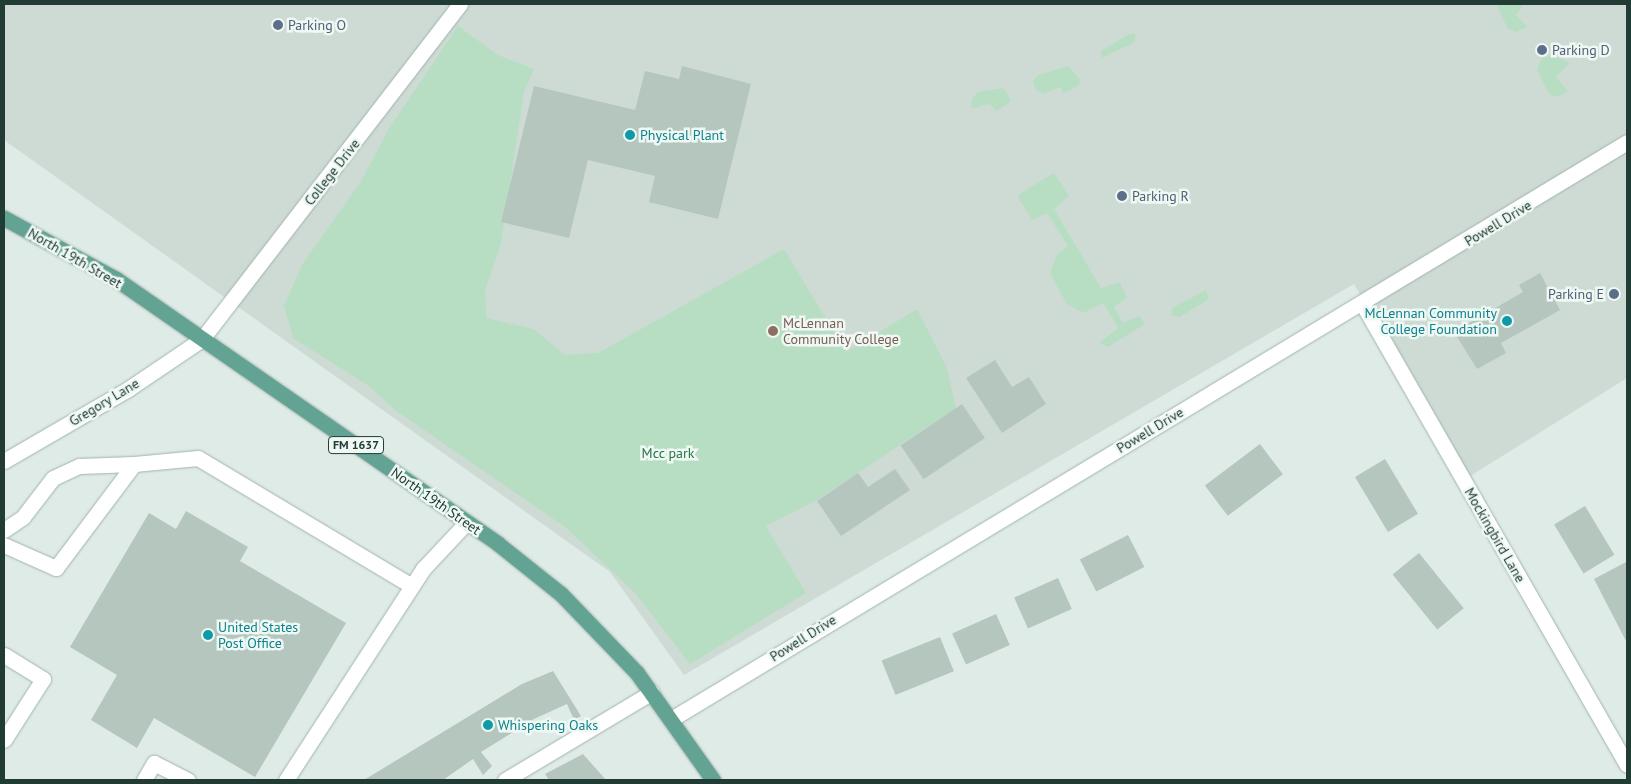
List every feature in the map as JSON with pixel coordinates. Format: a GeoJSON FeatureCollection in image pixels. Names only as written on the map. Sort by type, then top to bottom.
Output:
{"type":"FeatureCollection","features":[{"type":"Feature","properties":{"kind":"main road","name":"North 19th Street"},"geometry":{"type":"LineString","coordinates":[[4,218],[116,279],[467,522],[561,594],[652,692],[673,718],[713,780]]}},
{"type":"Feature","properties":{"kind":"street","name":"College Drive"},"geometry":{"type":"LineString","coordinates":[[202,339],[460,4]]}},
{"type":"Feature","properties":{"kind":"street","name":"Powell Drive"},"geometry":{"type":"LineString","coordinates":[[673,718],[1363,305],[1627,142]]}},
{"type":"Feature","properties":{"kind":"street","name":"Mockingbird Lane"},"geometry":{"type":"LineString","coordinates":[[1363,305],[1627,765]]}},
{"type":"Feature","properties":{"kind":"street","name":"Gregory Lane"},"geometry":{"type":"LineString","coordinates":[[4,461],[128,388],[202,339]]}},
{"type":"Feature","properties":{"kind":"street"},"geometry":{"type":"LineString","coordinates":[[4,530],[23,517],[53,478],[79,466],[134,464],[198,458],[412,586]]}},
{"type":"Feature","properties":{"kind":"street"},"geometry":{"type":"LineString","coordinates":[[4,545],[56,568],[134,464]]}},
{"type":"Feature","properties":{"kind":"street"},"geometry":{"type":"LineString","coordinates":[[286,780],[412,586],[467,522]]}},
{"type":"Feature","properties":{"kind":"street"},"geometry":{"type":"LineString","coordinates":[[4,656],[42,679],[4,740]]}},
{"type":"Feature","properties":{"kind":"street"},"geometry":{"type":"LineString","coordinates":[[505,780],[652,692]]}},
{"type":"Feature","properties":{"kind":"street"},"geometry":{"type":"LineString","coordinates":[[144,780],[154,763],[188,780]]}},
{"type":"Feature","properties":{"kind":"shaded area","name":"McLennan Community College"},"geometry":{"type":"Polygon","coordinates":[[[4,4],[1627,4],[1627,378],[1467,478],[1354,284],[684,675],[610,572],[4,140],[4,4]]]}},
{"type":"Feature","properties":{"kind":"green space"},"geometry":{"type":"Polygon","coordinates":[[[1496,4],[1524,4],[1516,15],[1527,27],[1517,32],[1508,29],[1496,4]]]}},
{"type":"Feature","properties":{"kind":"green space","name":"Mcc park"},"geometry":{"type":"Polygon","coordinates":[[[458,26],[498,55],[534,69],[524,92],[501,244],[485,291],[487,318],[534,329],[565,355],[598,353],[784,249],[846,352],[917,309],[947,368],[956,408],[817,500],[766,526],[806,593],[690,664],[636,594],[565,527],[395,410],[369,386],[293,338],[284,305],[303,263],[360,183],[388,130],[458,26]]]}},
{"type":"Feature","properties":{"kind":"green space"},"geometry":{"type":"Polygon","coordinates":[[[1129,34],[1135,34],[1135,42],[1102,58],[1101,51],[1129,34]]]}},
{"type":"Feature","properties":{"kind":"green space"},"geometry":{"type":"Polygon","coordinates":[[[1552,55],[1570,63],[1556,77],[1568,91],[1558,97],[1549,94],[1537,70],[1541,59],[1552,55]]]}},
{"type":"Feature","properties":{"kind":"green space"},"geometry":{"type":"Polygon","coordinates":[[[1068,66],[1081,81],[1078,86],[1063,94],[1060,87],[1043,94],[1035,89],[1033,81],[1038,75],[1068,66]]]}},
{"type":"Feature","properties":{"kind":"green space"},"geometry":{"type":"Polygon","coordinates":[[[1003,88],[1011,99],[1009,103],[996,111],[990,104],[971,109],[972,98],[978,92],[1003,88]]]}},
{"type":"Feature","properties":{"kind":"green space"},"geometry":{"type":"Polygon","coordinates":[[[1054,173],[1069,196],[1054,209],[1101,288],[1120,282],[1127,298],[1114,307],[1123,323],[1139,316],[1145,324],[1108,347],[1099,343],[1118,328],[1103,303],[1083,313],[1066,303],[1050,273],[1057,255],[1068,246],[1047,213],[1032,220],[1019,199],[1019,194],[1054,173]]]}},
{"type":"Feature","properties":{"kind":"green space"},"geometry":{"type":"Polygon","coordinates":[[[1206,290],[1209,299],[1180,317],[1171,315],[1172,308],[1206,290]]]}},
{"type":"Feature","properties":{"kind":"building","name":"Physical Plant"},"geometry":{"type":"Polygon","coordinates":[[[682,66],[751,84],[718,219],[649,202],[655,176],[588,160],[569,238],[501,222],[534,86],[635,110],[645,71],[679,79],[682,66]]]}},
{"type":"Feature","properties":{"kind":"building","name":"McLennan Community College Foundation"},"geometry":{"type":"Polygon","coordinates":[[[1540,273],[1560,310],[1501,343],[1506,353],[1477,369],[1454,332],[1523,292],[1519,285],[1540,273]]]}},
{"type":"Feature","properties":{"kind":"building"},"geometry":{"type":"Polygon","coordinates":[[[995,360],[1012,387],[1029,377],[1046,404],[1002,433],[966,378],[995,360]]]}},
{"type":"Feature","properties":{"kind":"building"},"geometry":{"type":"Polygon","coordinates":[[[962,404],[985,438],[924,479],[901,445],[962,404]]]}},
{"type":"Feature","properties":{"kind":"building"},"geometry":{"type":"Polygon","coordinates":[[[1260,444],[1283,474],[1228,516],[1205,486],[1260,444]]]}},
{"type":"Feature","properties":{"kind":"building"},"geometry":{"type":"Polygon","coordinates":[[[1385,459],[1418,514],[1388,532],[1355,477],[1385,459]]]}},
{"type":"Feature","properties":{"kind":"building"},"geometry":{"type":"Polygon","coordinates":[[[895,469],[910,490],[841,536],[817,501],[858,473],[868,487],[895,469]]]}},
{"type":"Feature","properties":{"kind":"building"},"geometry":{"type":"Polygon","coordinates":[[[1585,506],[1614,555],[1583,573],[1554,525],[1585,506]]]}},
{"type":"Feature","properties":{"kind":"building","name":"United States Post Office"},"geometry":{"type":"Polygon","coordinates":[[[186,511],[248,547],[240,561],[346,623],[255,777],[154,718],[137,748],[91,720],[117,675],[70,647],[149,513],[176,529],[186,511]]]}},
{"type":"Feature","properties":{"kind":"building"},"geometry":{"type":"Polygon","coordinates":[[[1128,535],[1144,567],[1096,592],[1080,560],[1128,535]]]}},
{"type":"Feature","properties":{"kind":"building"},"geometry":{"type":"Polygon","coordinates":[[[1419,553],[1464,608],[1437,630],[1393,574],[1419,553]]]}},
{"type":"Feature","properties":{"kind":"building"},"geometry":{"type":"Polygon","coordinates":[[[1627,563],[1627,643],[1594,579],[1627,563]]]}},
{"type":"Feature","properties":{"kind":"building"},"geometry":{"type":"Polygon","coordinates":[[[1058,578],[1072,609],[1028,629],[1014,598],[1058,578]]]}},
{"type":"Feature","properties":{"kind":"building"},"geometry":{"type":"Polygon","coordinates":[[[996,614],[1010,645],[966,665],[952,634],[996,614]]]}},
{"type":"Feature","properties":{"kind":"building"},"geometry":{"type":"Polygon","coordinates":[[[940,637],[954,671],[895,695],[882,661],[940,637]]]}},
{"type":"Feature","properties":{"kind":"building","name":"Whispering Oaks"},"geometry":{"type":"Polygon","coordinates":[[[553,671],[581,716],[574,720],[567,704],[534,719],[481,752],[492,766],[483,775],[473,759],[443,780],[364,780],[522,684],[553,671]]]}},
{"type":"Feature","properties":{"kind":"building"},"geometry":{"type":"Polygon","coordinates":[[[583,754],[606,780],[549,780],[545,774],[583,754]]]}},
{"type":"Feature","properties":{"kind":"place","name":"Parking O"},"geometry":{"type":"Point","coordinates":[278,25]}},
{"type":"Feature","properties":{"kind":"place","name":"Parking D"},"geometry":{"type":"Point","coordinates":[1542,50]}},
{"type":"Feature","properties":{"kind":"place","name":"Physical Plant"},"geometry":{"type":"Point","coordinates":[630,135]}},
{"type":"Feature","properties":{"kind":"place","name":"Parking R"},"geometry":{"type":"Point","coordinates":[1122,196]}},
{"type":"Feature","properties":{"kind":"place","name":"Parking E"},"geometry":{"type":"Point","coordinates":[1614,294]}},
{"type":"Feature","properties":{"kind":"place","name":"McLennan Community College Foundation"},"geometry":{"type":"Point","coordinates":[1507,321]}},
{"type":"Feature","properties":{"kind":"place","name":"McLennan Community College"},"geometry":{"type":"Point","coordinates":[773,331]}},
{"type":"Feature","properties":{"kind":"place","name":"United States Post Office"},"geometry":{"type":"Point","coordinates":[208,635]}},
{"type":"Feature","properties":{"kind":"place","name":"Whispering Oaks"},"geometry":{"type":"Point","coordinates":[488,725]}}]}
